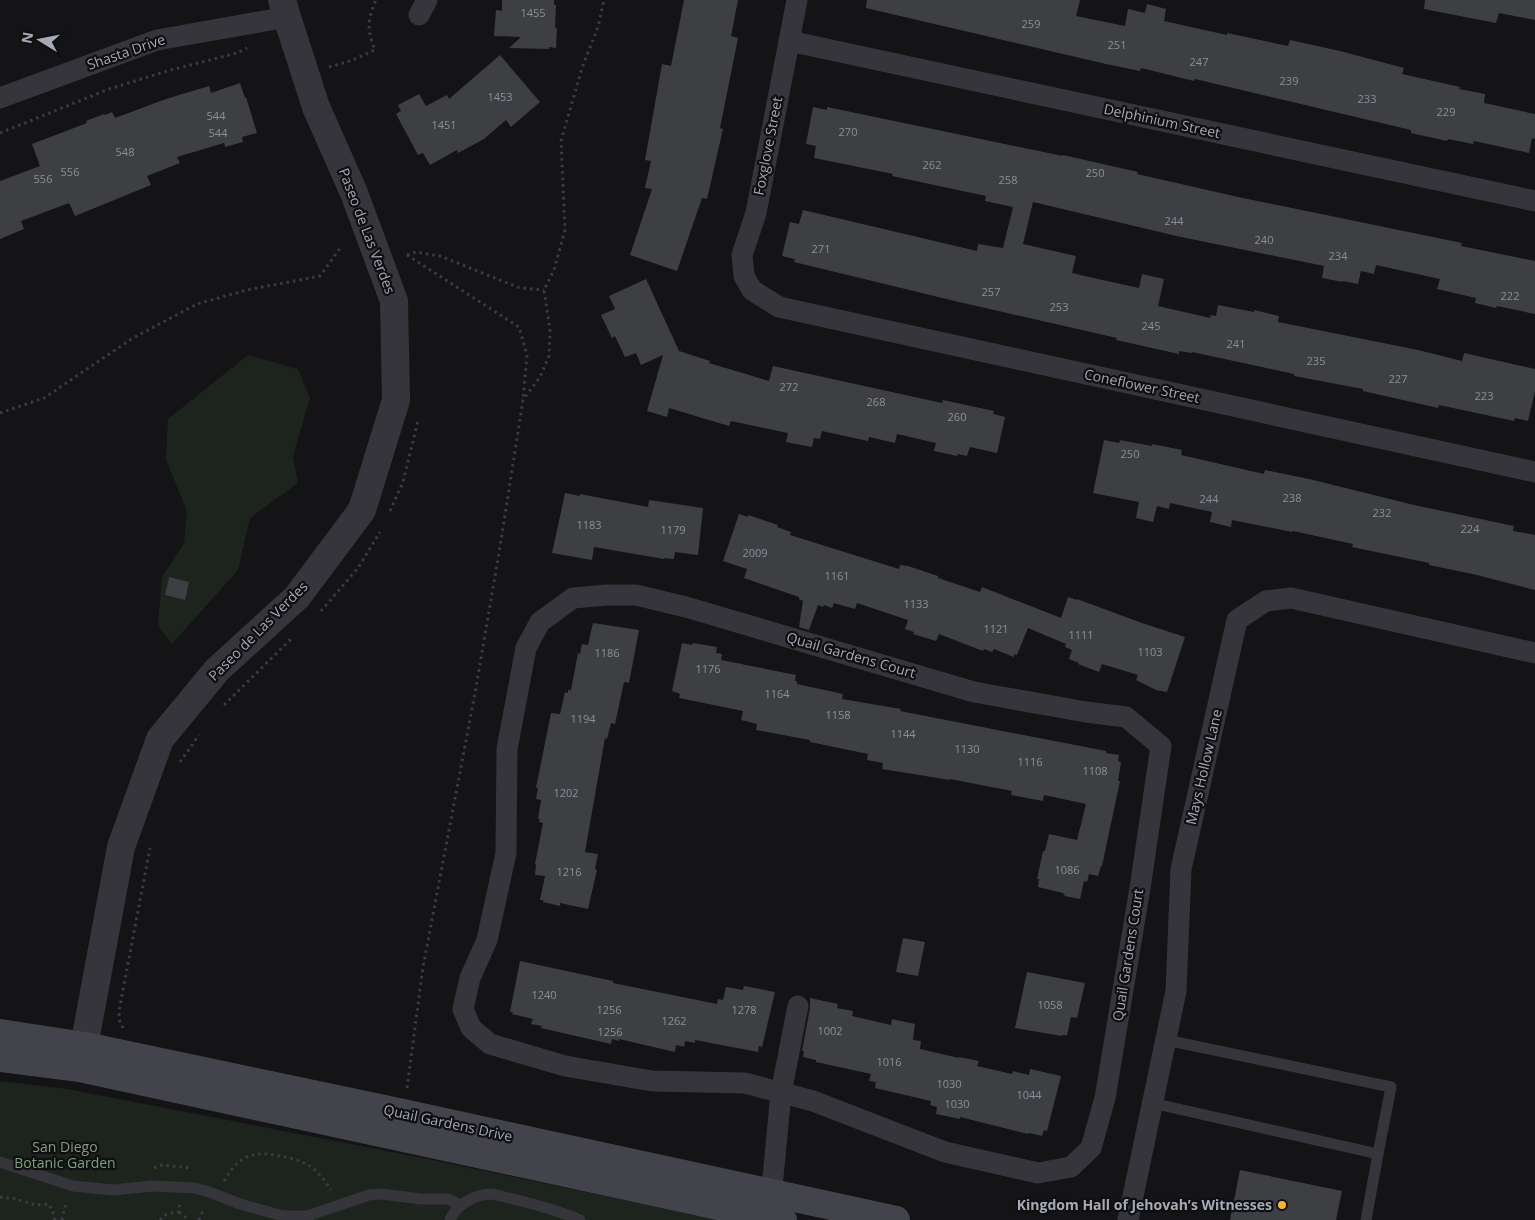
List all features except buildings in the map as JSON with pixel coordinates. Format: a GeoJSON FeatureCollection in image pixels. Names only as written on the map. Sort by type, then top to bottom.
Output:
{"type":"FeatureCollection","features":[{"type":"Feature","properties":{"kind":"main road","name":"Quail Gardens Drive"},"geometry":{"type":"LineString","coordinates":[[0,1033],[82,1057],[774,1210],[896,1220]]}},
{"type":"Feature","properties":{"kind":"main road","name":"Quail Gardens Drive"},"geometry":{"type":"LineString","coordinates":[[0,1058],[82,1057],[403,1113],[774,1210]]}},
{"type":"Feature","properties":{"kind":"street","name":"Foxglove Street"},"geometry":{"type":"LineString","coordinates":[[752,290],[744,276],[742,255],[756,213],[797,0]]}},
{"type":"Feature","properties":{"kind":"street","name":"Shasta Drive"},"geometry":{"type":"LineString","coordinates":[[0,98],[156,40],[255,23],[285,9]]}},
{"type":"Feature","properties":{"kind":"street","name":"Paseo de Las Verdes"},"geometry":{"type":"LineString","coordinates":[[82,1057],[121,848],[160,739],[216,670],[297,597],[362,510],[396,400],[394,301],[354,193],[316,107],[285,9]]}},
{"type":"Feature","properties":{"kind":"street","name":"Delphinium Street"},"geometry":{"type":"LineString","coordinates":[[789,41],[1535,201]]}},
{"type":"Feature","properties":{"kind":"street","name":"Coneflower Street"},"geometry":{"type":"LineString","coordinates":[[752,290],[779,307],[1535,472]]}},
{"type":"Feature","properties":{"kind":"street","name":"Quail Gardens Court"},"geometry":{"type":"LineString","coordinates":[[636,595],[686,606],[974,692],[1086,712],[1126,717],[1161,746],[1140,888],[1104,1098],[1091,1148],[1071,1167],[1038,1173],[944,1152],[813,1102],[781,1094],[745,1083],[652,1081],[565,1066],[490,1044],[472,1028],[463,1009],[470,978],[487,940],[506,853],[507,749],[526,648],[540,622],[573,598],[636,595]]}},
{"type":"Feature","properties":{"kind":"street","name":"Mays Hollow Lane"},"geometry":{"type":"LineString","coordinates":[[1128,1220],[1176,990],[1181,869],[1237,620],[1266,601],[1291,598],[1535,653]]}},
{"type":"Feature","properties":{"kind":"street"},"geometry":{"type":"LineString","coordinates":[[774,1210],[781,1094],[798,1006]]}},
{"type":"Feature","properties":{"kind":"lane"},"geometry":{"type":"LineString","coordinates":[[1166,1040],[1391,1088],[1366,1220]]}},
{"type":"Feature","properties":{"kind":"lane"},"geometry":{"type":"LineString","coordinates":[[1152,1103],[1378,1154]]}},
{"type":"Feature","properties":{"kind":"lane"},"geometry":{"type":"LineString","coordinates":[[0,1162],[73,1186],[114,1190],[151,1186],[194,1188],[283,1216],[307,1216],[369,1195],[381,1194],[421,1199],[448,1199],[461,1205]]}},
{"type":"Feature","properties":{"kind":"lane"},"geometry":{"type":"LineString","coordinates":[[450,1220],[461,1205],[476,1197],[492,1194],[563,1213],[580,1220]]}},
{"type":"Feature","properties":{"kind":"path"},"geometry":{"type":"LineString","coordinates":[[323,68],[350,61],[375,50],[369,34],[370,14],[376,0]]}},
{"type":"Feature","properties":{"kind":"path"},"geometry":{"type":"LineString","coordinates":[[523,400],[540,378],[550,356],[550,330],[544,290],[554,270],[565,230],[561,141],[582,68],[598,27],[604,0]]}},
{"type":"Feature","properties":{"kind":"path"},"geometry":{"type":"LineString","coordinates":[[0,133],[109,88],[237,53],[260,42],[255,23]]}},
{"type":"Feature","properties":{"kind":"path"},"geometry":{"type":"LineString","coordinates":[[0,413],[44,398],[133,338],[197,304],[247,290],[320,276],[341,247]]}},
{"type":"Feature","properties":{"kind":"path"},"geometry":{"type":"LineString","coordinates":[[381,266],[416,252],[440,256],[520,288],[544,290]]}},
{"type":"Feature","properties":{"kind":"path"},"geometry":{"type":"LineString","coordinates":[[403,1113],[422,967],[500,553],[523,400],[527,355],[519,327],[407,255]]}},
{"type":"Feature","properties":{"kind":"path"},"geometry":{"type":"LineString","coordinates":[[217,1195],[230,1171],[246,1156],[265,1152],[289,1157],[307,1164],[322,1177],[331,1190],[338,1206]]}},
{"type":"Feature","properties":{"kind":"path"},"geometry":{"type":"LineString","coordinates":[[179,1212],[181,1188]]}},
{"type":"Feature","properties":{"kind":"path"},"geometry":{"type":"LineString","coordinates":[[0,1197],[16,1199],[36,1205],[49,1204],[55,1220]]}},
{"type":"Feature","properties":{"kind":"path"},"geometry":{"type":"LineString","coordinates":[[160,1220],[170,1213],[179,1212],[188,1220]]}},
{"type":"Feature","properties":{"kind":"green space"},"geometry":{"type":"Polygon","coordinates":[[[248,355],[298,369],[310,398],[293,456],[298,483],[250,518],[238,570],[172,644],[158,626],[162,577],[184,543],[187,511],[166,460],[168,419],[248,355]]]}},
{"type":"Feature","properties":{"kind":"green space","name":"San Diego Botanic Garden"},"geometry":{"type":"Polygon","coordinates":[[[0,1081],[67,1089],[418,1157],[719,1220],[0,1220],[0,1081]]]}},
{"type":"Feature","properties":{"kind":"place","name":"Kingdom Hall of Jehovah’s Witnesses"},"geometry":{"type":"Point","coordinates":[1282,1205]}}]}
